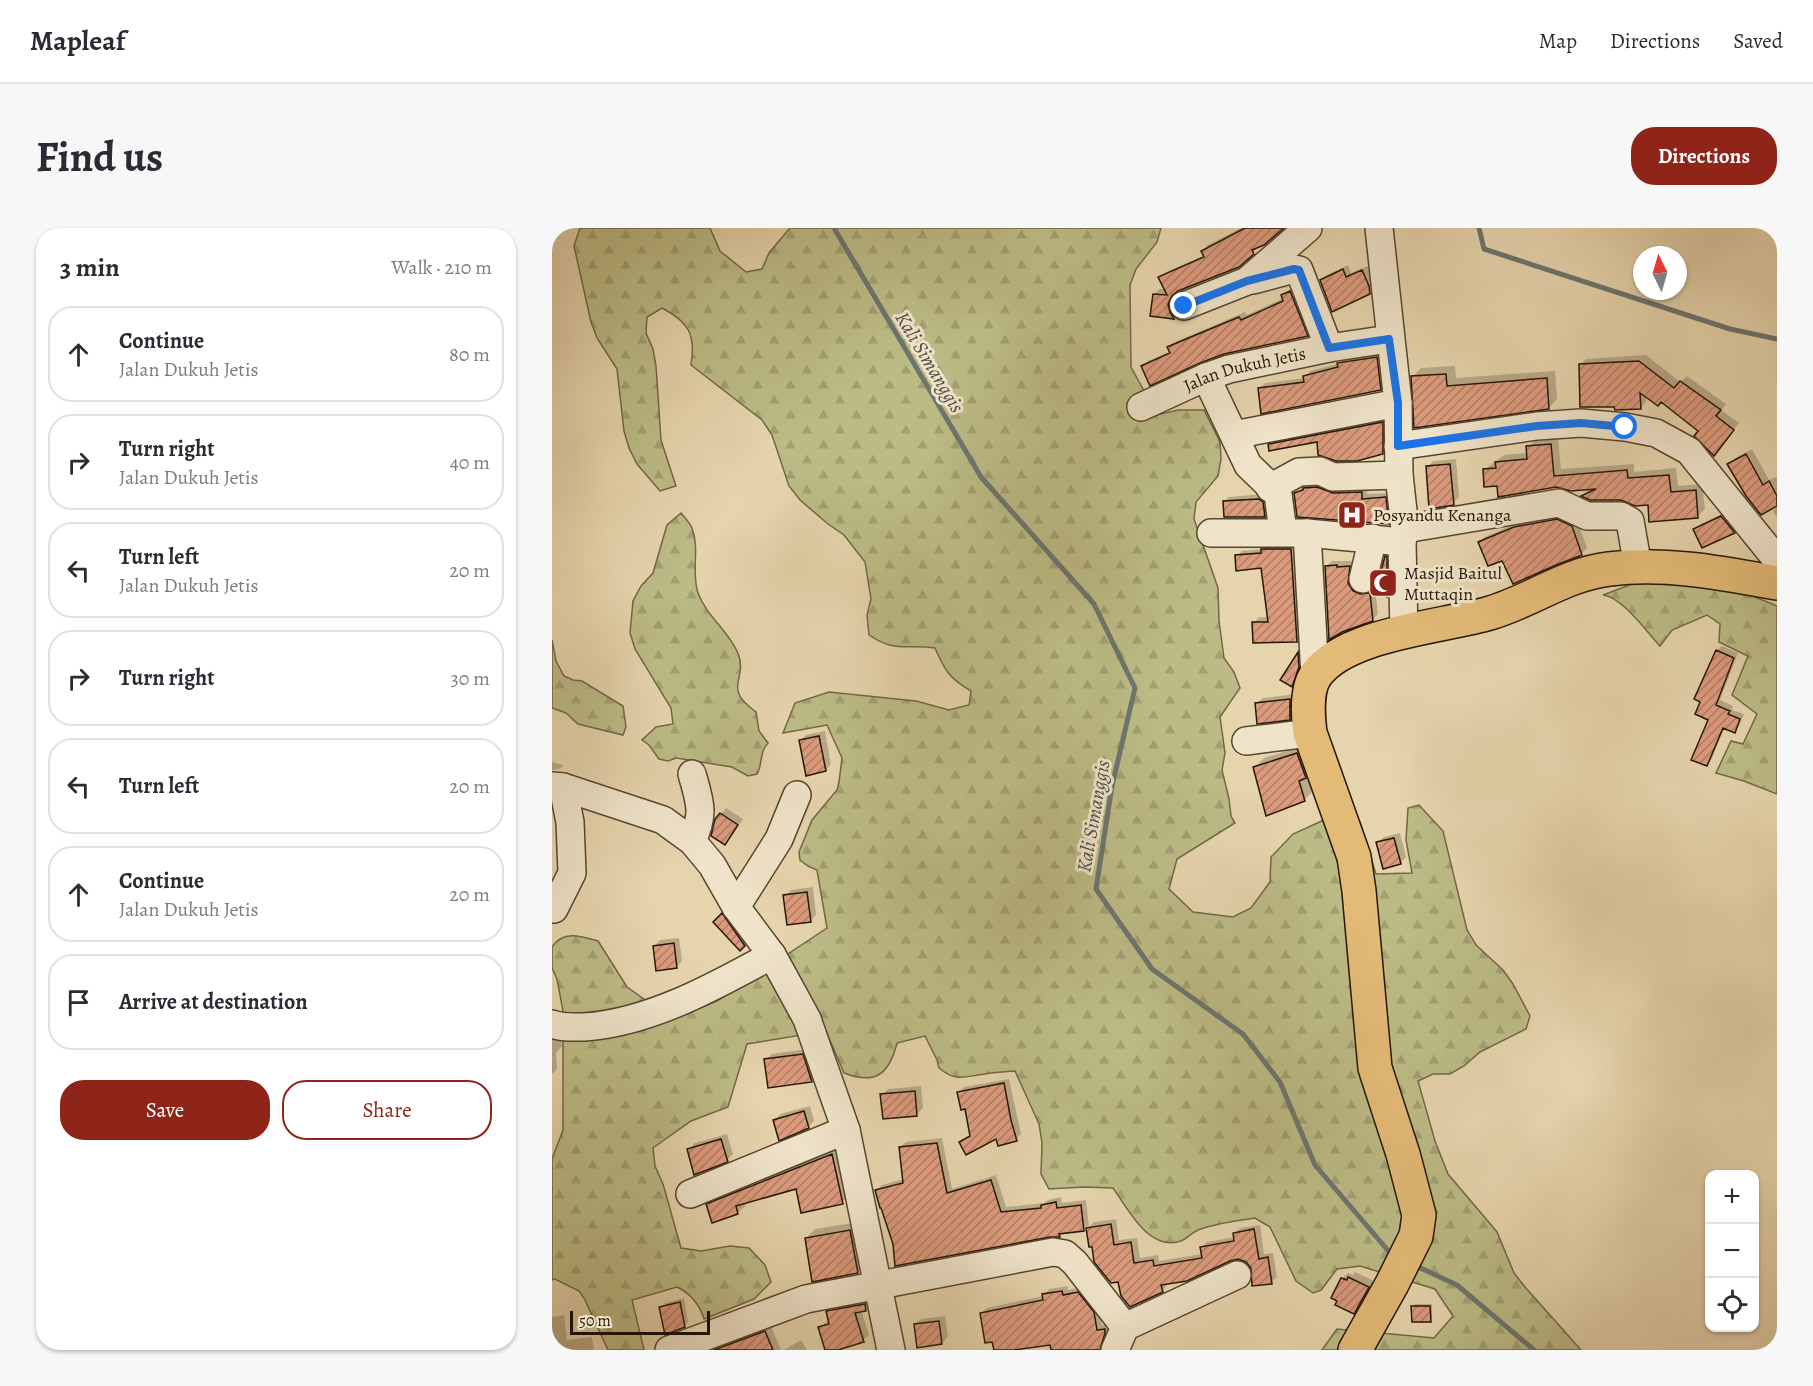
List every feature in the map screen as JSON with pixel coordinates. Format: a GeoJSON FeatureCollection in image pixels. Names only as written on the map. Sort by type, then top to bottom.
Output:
{"type":"FeatureCollection","features":[{"type":"Feature","properties":{"kind":"main road"},"geometry":{"type":"LineString","coordinates":[[1355,1350],[1416,1236],[1419,1215],[1417,1200],[1375,1068],[1354,857],[1310,733],[1309,697],[1315,675],[1353,647],[1491,613],[1545,589],[1586,574],[1608,569],[1638,567],[1691,569],[1777,584]]}},
{"type":"Feature","properties":{"kind":"street"},"geometry":{"type":"LineString","coordinates":[[1247,281],[1308,228]]}},
{"type":"Feature","properties":{"kind":"street"},"geometry":{"type":"LineString","coordinates":[[1379,228],[1389,339],[1398,403],[1399,475],[1404,535],[1404,633]]}},
{"type":"Feature","properties":{"kind":"street"},"geometry":{"type":"LineString","coordinates":[[1184,306],[1247,281],[1294,269],[1299,270],[1329,348]]}},
{"type":"Feature","properties":{"kind":"street","name":"Jalan Dukuh Jetis"},"geometry":{"type":"LineString","coordinates":[[1141,407],[1229,369],[1329,348],[1389,339]]}},
{"type":"Feature","properties":{"kind":"street"},"geometry":{"type":"LineString","coordinates":[[1206,377],[1248,465],[1278,494],[1295,532],[1315,675]]}},
{"type":"Feature","properties":{"kind":"street"},"geometry":{"type":"LineString","coordinates":[[1233,435],[1398,403]]}},
{"type":"Feature","properties":{"kind":"street"},"geometry":{"type":"LineString","coordinates":[[1398,446],[1537,426],[1581,423],[1625,427],[1656,433],[1689,451],[1777,560]]}},
{"type":"Feature","properties":{"kind":"street"},"geometry":{"type":"LineString","coordinates":[[1270,488],[1299,472],[1320,471],[1333,477],[1399,475]]}},
{"type":"Feature","properties":{"kind":"street"},"geometry":{"type":"LineString","coordinates":[[1211,533],[1295,532],[1373,538],[1404,535],[1559,503],[1587,516],[1621,516],[1630,521],[1638,567]]}},
{"type":"Feature","properties":{"kind":"street"},"geometry":{"type":"LineString","coordinates":[[1363,579],[1373,538]]}},
{"type":"Feature","properties":{"kind":"street"},"geometry":{"type":"LineString","coordinates":[[1246,741],[1310,733]]}},
{"type":"Feature","properties":{"kind":"street"},"geometry":{"type":"LineString","coordinates":[[692,774],[701,812],[700,825],[692,842]]}},
{"type":"Feature","properties":{"kind":"street"},"geometry":{"type":"LineString","coordinates":[[558,787],[663,820],[692,842],[712,865],[736,907],[772,955],[807,1019],[846,1130],[891,1350]]}},
{"type":"Feature","properties":{"kind":"street"},"geometry":{"type":"LineString","coordinates":[[554,909],[572,873],[570,822],[558,787]]}},
{"type":"Feature","properties":{"kind":"street"},"geometry":{"type":"LineString","coordinates":[[736,907],[779,839],[797,795]]}},
{"type":"Feature","properties":{"kind":"street"},"geometry":{"type":"LineString","coordinates":[[552,1024],[560,1027],[603,1026],[627,1021],[728,980],[772,955]]}},
{"type":"Feature","properties":{"kind":"street"},"geometry":{"type":"LineString","coordinates":[[690,1194],[846,1130]]}},
{"type":"Feature","properties":{"kind":"street"},"geometry":{"type":"LineString","coordinates":[[669,1350],[806,1299],[1053,1252],[1065,1254],[1076,1263],[1101,1299],[1120,1339],[1237,1275]]}},
{"type":"Feature","properties":{"kind":"green space"},"geometry":{"type":"Polygon","coordinates":[[[580,228],[710,228],[720,251],[746,272],[762,269],[769,253],[790,228],[1161,228],[1157,242],[1136,269],[1130,285],[1131,367],[1157,415],[1178,410],[1204,410],[1220,442],[1221,459],[1218,476],[1196,502],[1194,519],[1218,588],[1219,621],[1224,658],[1234,672],[1240,688],[1220,717],[1225,753],[1222,770],[1231,816],[1235,823],[1177,859],[1169,889],[1193,912],[1233,917],[1251,908],[1270,882],[1271,857],[1293,834],[1326,819],[1360,822],[1376,874],[1412,873],[1406,840],[1408,808],[1419,805],[1443,831],[1467,930],[1476,945],[1503,970],[1530,1016],[1526,1029],[1480,1052],[1464,1066],[1450,1074],[1433,1074],[1418,1081],[1435,1141],[1448,1174],[1497,1232],[1514,1273],[1581,1350],[1322,1350],[1337,1329],[1434,1338],[1453,1316],[1435,1289],[1360,1266],[1337,1269],[1321,1290],[1313,1293],[1296,1281],[1270,1227],[1255,1218],[1207,1227],[1195,1231],[1181,1241],[1170,1243],[1159,1240],[1149,1235],[1141,1227],[1113,1188],[1049,1189],[1041,1174],[1042,1143],[1039,1124],[1015,1071],[951,1076],[939,1068],[925,1036],[897,1043],[885,1070],[872,1077],[864,1078],[844,1073],[826,1031],[747,1044],[728,1107],[691,1121],[653,1148],[655,1166],[663,1184],[681,1248],[701,1251],[730,1246],[749,1248],[765,1265],[771,1282],[754,1299],[704,1319],[694,1300],[677,1287],[632,1300],[644,1350],[608,1350],[579,1291],[555,1279],[552,1280],[552,1159],[563,1130],[563,1011],[557,979],[552,968],[552,947],[561,938],[567,936],[579,936],[598,941],[627,987],[672,1019],[717,1001],[827,928],[817,870],[800,860],[799,852],[812,820],[837,790],[842,758],[827,725],[783,733],[795,703],[829,692],[916,701],[949,710],[969,705],[971,691],[948,673],[935,648],[894,646],[878,641],[869,635],[867,615],[871,599],[865,562],[844,535],[800,500],[789,486],[772,435],[762,420],[691,365],[692,345],[689,330],[679,319],[662,308],[647,317],[646,333],[653,349],[656,366],[661,440],[676,486],[660,491],[637,464],[624,431],[617,369],[597,338],[591,322],[574,246],[580,228]]]}},
{"type":"Feature","properties":{"kind":"green space"},"geometry":{"type":"Polygon","coordinates":[[[681,513],[691,526],[694,536],[695,577],[698,593],[737,651],[740,661],[738,689],[740,696],[756,712],[759,731],[768,743],[763,750],[757,774],[748,776],[732,767],[676,758],[668,761],[659,759],[649,745],[642,740],[656,727],[673,724],[671,708],[635,649],[630,633],[633,601],[641,586],[653,573],[667,525],[681,513]]]}},
{"type":"Feature","properties":{"kind":"green space"},"geometry":{"type":"Polygon","coordinates":[[[1632,584],[1720,587],[1777,606],[1777,794],[1716,773],[1731,741],[1743,744],[1757,714],[1732,695],[1748,656],[1719,642],[1720,624],[1707,615],[1672,630],[1660,646],[1626,608],[1603,595],[1632,584]]]}},
{"type":"Feature","properties":{"kind":"green space"},"geometry":{"type":"Polygon","coordinates":[[[552,640],[556,661],[564,676],[582,681],[623,706],[626,727],[623,735],[578,724],[566,713],[552,708],[552,640]]]}},
{"type":"Feature","properties":{"kind":"building"},"geometry":{"type":"Polygon","coordinates":[[[1245,228],[1284,228],[1264,245],[1252,250],[1254,254],[1239,267],[1178,291],[1168,304],[1174,319],[1150,316],[1153,294],[1167,295],[1158,277],[1204,257],[1201,251],[1245,228]]]}},
{"type":"Feature","properties":{"kind":"building"},"geometry":{"type":"Polygon","coordinates":[[[1343,269],[1346,277],[1362,270],[1370,294],[1332,312],[1320,280],[1343,269]]]}},
{"type":"Feature","properties":{"kind":"building"},"geometry":{"type":"Polygon","coordinates":[[[1290,291],[1308,336],[1224,354],[1150,386],[1141,366],[1170,353],[1167,347],[1239,317],[1241,320],[1283,301],[1281,295],[1290,291]]]}},
{"type":"Feature","properties":{"kind":"building"},"geometry":{"type":"Polygon","coordinates":[[[1377,357],[1381,390],[1261,414],[1258,388],[1304,382],[1303,376],[1338,367],[1337,363],[1377,357]]]}},
{"type":"Feature","properties":{"kind":"building"},"geometry":{"type":"Polygon","coordinates":[[[1639,361],[1674,388],[1680,381],[1721,410],[1716,416],[1734,430],[1714,456],[1694,436],[1698,431],[1661,402],[1658,406],[1640,393],[1641,409],[1615,410],[1614,407],[1580,407],[1579,364],[1639,361]]]}},
{"type":"Feature","properties":{"kind":"building"},"geometry":{"type":"Polygon","coordinates":[[[1446,374],[1447,386],[1547,378],[1549,409],[1414,428],[1411,376],[1446,374]]]}},
{"type":"Feature","properties":{"kind":"building"},"geometry":{"type":"Polygon","coordinates":[[[1383,422],[1383,454],[1357,461],[1336,461],[1318,455],[1317,442],[1269,451],[1268,444],[1383,422]]]}},
{"type":"Feature","properties":{"kind":"building"},"geometry":{"type":"Polygon","coordinates":[[[1551,444],[1554,476],[1627,470],[1628,478],[1669,475],[1671,492],[1696,490],[1698,518],[1649,522],[1648,505],[1635,506],[1621,500],[1590,500],[1581,496],[1596,489],[1571,491],[1556,487],[1498,497],[1497,486],[1484,487],[1483,469],[1496,468],[1495,462],[1527,459],[1526,446],[1551,444]]]}},
{"type":"Feature","properties":{"kind":"building"},"geometry":{"type":"Polygon","coordinates":[[[1746,454],[1763,485],[1769,481],[1777,496],[1777,506],[1761,515],[1746,496],[1727,464],[1746,454]]]}},
{"type":"Feature","properties":{"kind":"building"},"geometry":{"type":"Polygon","coordinates":[[[1450,464],[1454,505],[1429,509],[1426,466],[1450,464]]]}},
{"type":"Feature","properties":{"kind":"building"},"geometry":{"type":"Polygon","coordinates":[[[1317,487],[1333,493],[1362,492],[1362,499],[1386,497],[1389,524],[1297,517],[1294,493],[1303,488],[1317,487]]]}},
{"type":"Feature","properties":{"kind":"building"},"geometry":{"type":"Polygon","coordinates":[[[1259,499],[1263,502],[1265,517],[1224,517],[1223,501],[1259,499]]]}},
{"type":"Feature","properties":{"kind":"building"},"geometry":{"type":"Polygon","coordinates":[[[1721,516],[1735,533],[1702,548],[1693,529],[1721,516]]]}},
{"type":"Feature","properties":{"kind":"building"},"geometry":{"type":"Polygon","coordinates":[[[1557,519],[1572,526],[1582,555],[1513,584],[1502,561],[1488,566],[1478,542],[1514,527],[1557,519]]]}},
{"type":"Feature","properties":{"kind":"building"},"geometry":{"type":"Polygon","coordinates":[[[1261,549],[1291,549],[1297,642],[1253,643],[1252,622],[1268,622],[1261,568],[1236,571],[1235,555],[1261,553],[1261,549]]]}},
{"type":"Feature","properties":{"kind":"building"},"geometry":{"type":"Polygon","coordinates":[[[1385,556],[1387,556],[1387,597],[1375,589],[1385,556]]]}},
{"type":"Feature","properties":{"kind":"building"},"geometry":{"type":"Polygon","coordinates":[[[1337,565],[1337,567],[1350,566],[1348,583],[1353,591],[1360,594],[1370,593],[1373,621],[1342,632],[1329,640],[1325,566],[1337,565]]]}},
{"type":"Feature","properties":{"kind":"building"},"geometry":{"type":"Polygon","coordinates":[[[1716,650],[1734,658],[1716,705],[1730,711],[1728,714],[1740,719],[1735,733],[1723,728],[1707,766],[1691,760],[1708,720],[1695,714],[1700,702],[1694,699],[1716,650]]]}},
{"type":"Feature","properties":{"kind":"building"},"geometry":{"type":"Polygon","coordinates":[[[1298,652],[1299,667],[1292,687],[1280,680],[1298,652]]]}},
{"type":"Feature","properties":{"kind":"building"},"geometry":{"type":"Polygon","coordinates":[[[1290,699],[1290,720],[1257,724],[1255,703],[1290,699]]]}},
{"type":"Feature","properties":{"kind":"building"},"geometry":{"type":"Polygon","coordinates":[[[819,736],[826,771],[806,776],[799,740],[819,736]]]}},
{"type":"Feature","properties":{"kind":"building"},"geometry":{"type":"Polygon","coordinates":[[[1297,753],[1306,778],[1299,781],[1305,801],[1266,816],[1253,767],[1297,753]]]}},
{"type":"Feature","properties":{"kind":"building"},"geometry":{"type":"Polygon","coordinates":[[[720,813],[738,825],[725,845],[711,836],[715,819],[720,813]]]}},
{"type":"Feature","properties":{"kind":"building"},"geometry":{"type":"Polygon","coordinates":[[[1394,838],[1401,864],[1383,869],[1376,842],[1394,838]]]}},
{"type":"Feature","properties":{"kind":"building"},"geometry":{"type":"Polygon","coordinates":[[[807,892],[811,922],[787,925],[783,895],[807,892]]]}},
{"type":"Feature","properties":{"kind":"building"},"geometry":{"type":"Polygon","coordinates":[[[722,913],[745,946],[740,951],[713,922],[722,913]]]}},
{"type":"Feature","properties":{"kind":"building"},"geometry":{"type":"Polygon","coordinates":[[[674,943],[677,968],[656,971],[653,946],[674,943]]]}},
{"type":"Feature","properties":{"kind":"building"},"geometry":{"type":"Polygon","coordinates":[[[803,1054],[812,1082],[768,1088],[764,1059],[803,1054]]]}},
{"type":"Feature","properties":{"kind":"building"},"geometry":{"type":"Polygon","coordinates":[[[1004,1083],[1017,1141],[998,1146],[996,1139],[966,1155],[959,1142],[970,1136],[965,1109],[961,1110],[957,1092],[1004,1083]]]}},
{"type":"Feature","properties":{"kind":"building"},"geometry":{"type":"Polygon","coordinates":[[[915,1091],[917,1116],[883,1119],[880,1094],[915,1091]]]}},
{"type":"Feature","properties":{"kind":"building"},"geometry":{"type":"Polygon","coordinates":[[[804,1111],[809,1128],[779,1141],[773,1120],[804,1111]]]}},
{"type":"Feature","properties":{"kind":"building"},"geometry":{"type":"Polygon","coordinates":[[[721,1139],[728,1162],[694,1175],[687,1149],[721,1139]]]}},
{"type":"Feature","properties":{"kind":"building"},"geometry":{"type":"Polygon","coordinates":[[[937,1143],[947,1193],[991,1180],[1001,1212],[1041,1208],[1041,1205],[1056,1202],[1057,1208],[1081,1205],[1084,1231],[895,1266],[893,1244],[875,1190],[903,1183],[899,1147],[937,1143]]]}},
{"type":"Feature","properties":{"kind":"building"},"geometry":{"type":"Polygon","coordinates":[[[832,1154],[843,1204],[801,1213],[796,1189],[736,1206],[738,1214],[712,1223],[706,1204],[832,1154]]]}},
{"type":"Feature","properties":{"kind":"building"},"geometry":{"type":"Polygon","coordinates":[[[1111,1224],[1114,1245],[1131,1242],[1134,1263],[1153,1260],[1154,1266],[1202,1258],[1200,1247],[1234,1241],[1233,1233],[1254,1229],[1259,1259],[1268,1257],[1272,1284],[1252,1286],[1251,1268],[1246,1262],[1238,1259],[1187,1281],[1161,1285],[1163,1292],[1130,1307],[1121,1296],[1118,1282],[1111,1283],[1094,1262],[1092,1247],[1089,1247],[1086,1228],[1111,1224]]]}},
{"type":"Feature","properties":{"kind":"building"},"geometry":{"type":"Polygon","coordinates":[[[850,1230],[858,1273],[812,1282],[805,1238],[850,1230]]]}},
{"type":"Feature","properties":{"kind":"building"},"geometry":{"type":"Polygon","coordinates":[[[1348,1277],[1369,1287],[1354,1314],[1335,1305],[1337,1301],[1331,1298],[1341,1278],[1347,1280],[1348,1277]]]}},
{"type":"Feature","properties":{"kind":"building"},"geometry":{"type":"Polygon","coordinates":[[[1062,1291],[1063,1295],[1078,1292],[1094,1312],[1097,1330],[1105,1329],[1100,1350],[1051,1350],[1050,1345],[994,1350],[992,1342],[985,1343],[980,1313],[1043,1300],[1042,1294],[1062,1291]]]}},
{"type":"Feature","properties":{"kind":"building"},"geometry":{"type":"Polygon","coordinates":[[[680,1302],[685,1327],[665,1335],[659,1307],[680,1302]]]}},
{"type":"Feature","properties":{"kind":"building"},"geometry":{"type":"Polygon","coordinates":[[[865,1304],[866,1311],[855,1313],[864,1342],[838,1350],[825,1350],[818,1327],[829,1324],[826,1311],[865,1304]]]}},
{"type":"Feature","properties":{"kind":"building"},"geometry":{"type":"Polygon","coordinates":[[[1411,1306],[1430,1306],[1431,1322],[1412,1322],[1411,1306]]]}},
{"type":"Feature","properties":{"kind":"building"},"geometry":{"type":"Polygon","coordinates":[[[939,1321],[942,1344],[917,1348],[914,1324],[939,1321]]]}},
{"type":"Feature","properties":{"kind":"building"},"geometry":{"type":"Polygon","coordinates":[[[765,1331],[773,1350],[714,1350],[765,1331]]]}},
{"type":"Feature","properties":{"kind":"waterway","name":"Kali Simanggis"},"geometry":{"type":"LineString","coordinates":[[834,228],[981,477],[1094,604],[1135,688],[1112,786],[1096,889],[1152,969],[1243,1034],[1280,1082],[1315,1165],[1395,1256]]}},
{"type":"Feature","properties":{"kind":"waterway"},"geometry":{"type":"LineString","coordinates":[[1479,228],[1484,249],[1730,329],[1777,339]]}},
{"type":"Feature","properties":{"kind":"waterway","name":"Kali Simanggis"},"geometry":{"type":"LineString","coordinates":[[1414,1265],[1457,1285],[1534,1350]]}},
{"type":"Feature","properties":{"kind":"place","name":"Posyandu Kenanga"},"geometry":{"type":"Point","coordinates":[1352,515]}},
{"type":"Feature","properties":{"kind":"place","name":"Masjid Baitul Muttaqin"},"geometry":{"type":"Point","coordinates":[1383,583]}},
{"type":"Feature","properties":{"kind":"route"},"geometry":{"type":"LineString","coordinates":[[1184,306],[1247,281],[1294,269],[1299,270],[1329,348],[1389,339],[1398,403],[1398,446],[1537,426],[1581,423],[1625,427]]}}]}
